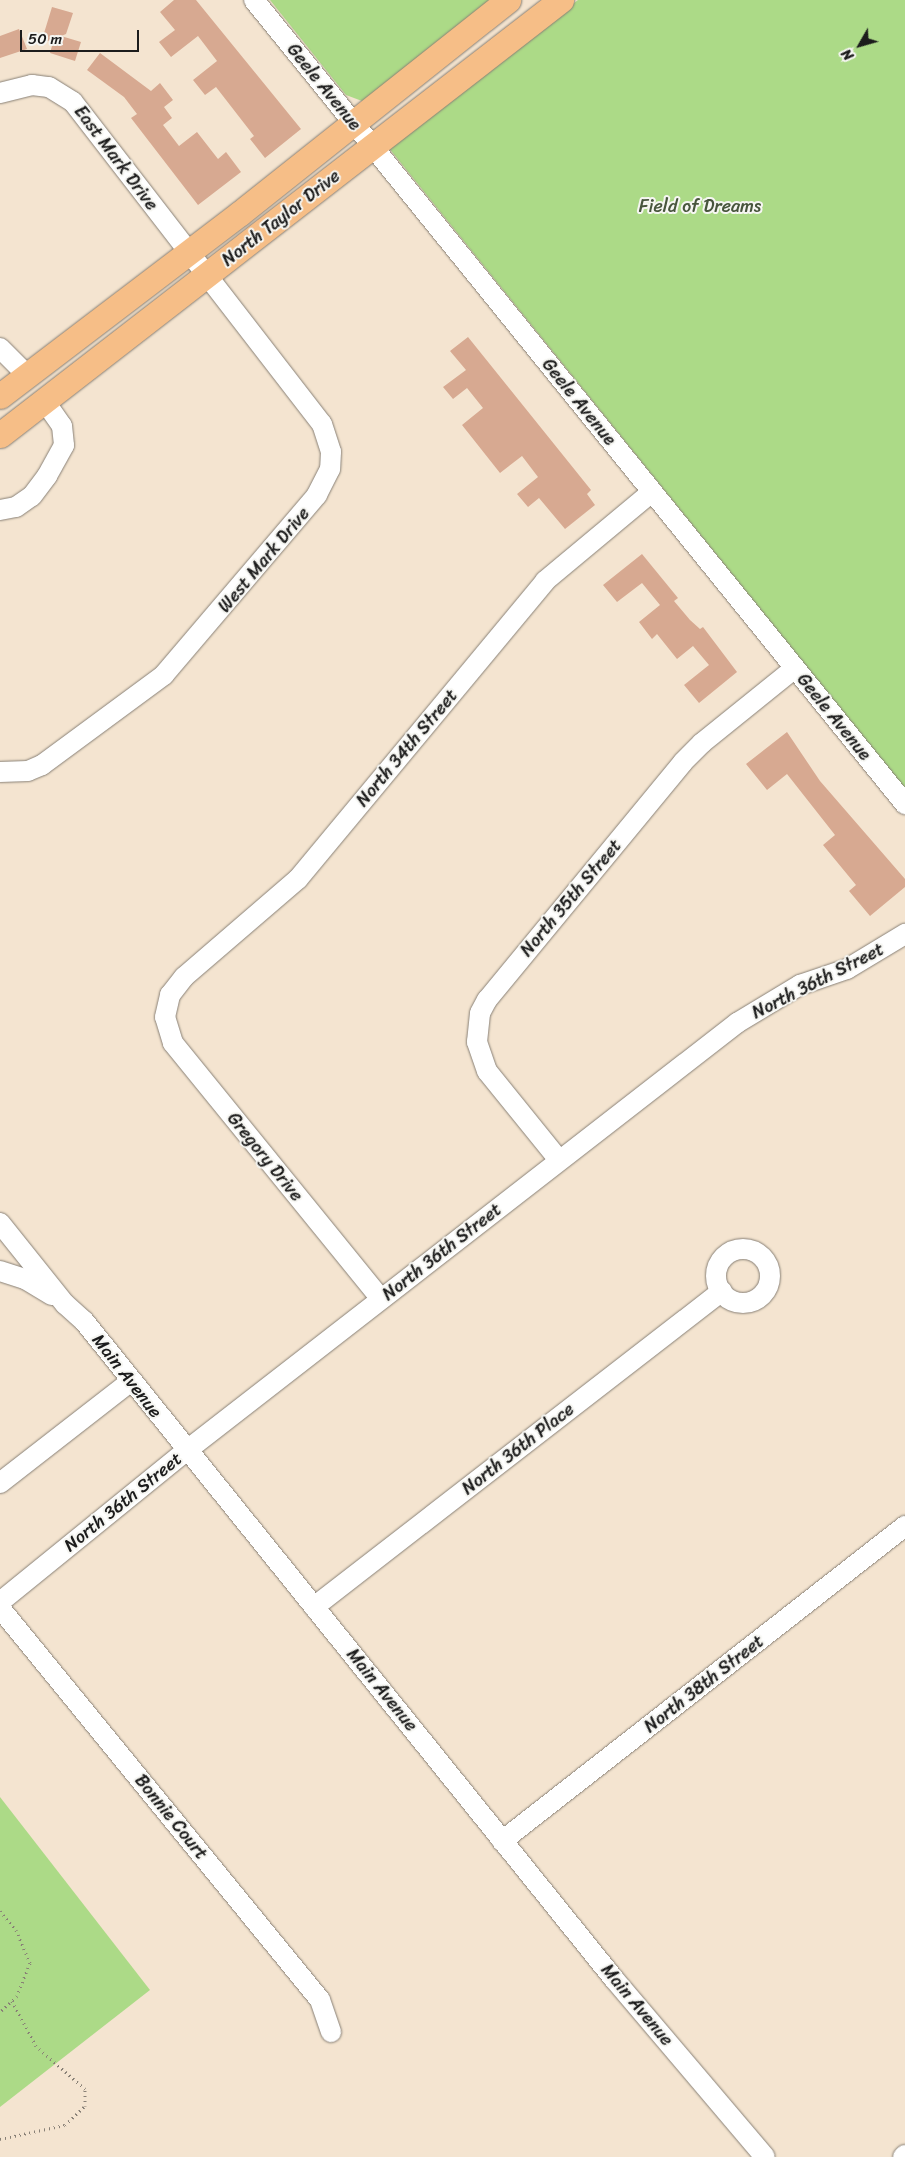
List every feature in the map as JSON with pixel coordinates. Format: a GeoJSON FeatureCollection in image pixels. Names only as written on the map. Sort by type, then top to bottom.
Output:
{"type":"FeatureCollection","features":[{"type":"Feature","properties":{"kind":"main road","name":"North Taylor Drive"},"geometry":{"type":"LineString","coordinates":[[0,396],[188,254],[508,0]]}},
{"type":"Feature","properties":{"kind":"main road","name":"North Taylor Drive"},"geometry":{"type":"LineString","coordinates":[[0,435],[561,0]]}},
{"type":"Feature","properties":{"kind":"street","name":"Geele Avenue"},"geometry":{"type":"LineString","coordinates":[[254,0],[905,804]]}},
{"type":"Feature","properties":{"kind":"street","name":"East Mark Drive"},"geometry":{"type":"LineString","coordinates":[[0,92],[32,84],[49,87],[74,102],[206,277]]}},
{"type":"Feature","properties":{"kind":"street","name":"West Mark Drive"},"geometry":{"type":"LineString","coordinates":[[0,772],[28,771],[42,765],[164,675],[189,649],[325,483],[331,452],[322,424],[206,277]]}},
{"type":"Feature","properties":{"kind":"street"},"geometry":{"type":"LineString","coordinates":[[0,348],[28,376]]}},
{"type":"Feature","properties":{"kind":"street"},"geometry":{"type":"LineString","coordinates":[[0,510],[16,507],[32,496],[48,476],[64,445],[62,426],[45,402]]}},
{"type":"Feature","properties":{"kind":"street","name":"North 34th Street"},"geometry":{"type":"LineString","coordinates":[[166,1007],[170,995],[184,977],[298,879],[545,581],[652,492]]}},
{"type":"Feature","properties":{"kind":"street","name":"North 35th Street"},"geometry":{"type":"LineString","coordinates":[[559,1160],[487,1071],[477,1042],[480,1013],[487,1000],[683,762],[702,743],[794,668]]}},
{"type":"Feature","properties":{"kind":"street","name":"North 36th Street"},"geometry":{"type":"LineString","coordinates":[[0,1602],[186,1451],[559,1160],[745,1018],[800,986],[846,969],[905,934]]}},
{"type":"Feature","properties":{"kind":"street","name":"Gregory Drive"},"geometry":{"type":"LineString","coordinates":[[166,1007],[167,1031],[173,1043],[381,1299]]}},
{"type":"Feature","properties":{"kind":"street","name":"Main Avenue"},"geometry":{"type":"LineString","coordinates":[[0,1223],[65,1304],[84,1321],[186,1451],[502,1840],[765,2157]]}},
{"type":"Feature","properties":{"kind":"street"},"geometry":{"type":"LineString","coordinates":[[0,1270],[25,1279],[65,1304]]}},
{"type":"Feature","properties":{"kind":"street","name":"North 36th Place"},"geometry":{"type":"LineString","coordinates":[[314,1607],[722,1292]]}},
{"type":"Feature","properties":{"kind":"street"},"geometry":{"type":"LineString","coordinates":[[0,1483],[130,1381]]}},
{"type":"Feature","properties":{"kind":"street","name":"North 38th Street"},"geometry":{"type":"LineString","coordinates":[[502,1840],[905,1526]]}},
{"type":"Feature","properties":{"kind":"street","name":"Bonnie Court"},"geometry":{"type":"LineString","coordinates":[[0,1608],[320,2000],[331,2032]]}},
{"type":"Feature","properties":{"kind":"path"},"geometry":{"type":"LineString","coordinates":[[0,1911],[16,1930],[30,1963],[23,1983],[12,2001],[0,2012]]}},
{"type":"Feature","properties":{"kind":"path"},"geometry":{"type":"LineString","coordinates":[[0,2139],[65,2125],[85,2106],[85,2089],[36,2046],[12,2001]]}},
{"type":"Feature","properties":{"kind":"green space"},"geometry":{"type":"Polygon","coordinates":[[[270,0],[496,0],[362,101],[346,95],[270,0]]]}},
{"type":"Feature","properties":{"kind":"green space","name":"Field of Dreams"},"geometry":{"type":"Polygon","coordinates":[[[578,0],[905,0],[905,789],[388,147],[578,0]]]}},
{"type":"Feature","properties":{"kind":"green space"},"geometry":{"type":"Polygon","coordinates":[[[0,1797],[150,1990],[0,2107],[0,1797]]]}},
{"type":"Feature","properties":{"kind":"building"},"geometry":{"type":"Polygon","coordinates":[[[174,0],[196,0],[301,129],[265,158],[250,139],[254,136],[216,87],[205,95],[193,80],[217,61],[198,36],[171,57],[159,42],[175,30],[160,12],[174,0]]]}},
{"type":"Feature","properties":{"kind":"building"},"geometry":{"type":"Polygon","coordinates":[[[52,7],[73,13],[66,34],[61,36],[81,42],[75,61],[50,53],[54,39],[41,43],[52,7]]]}},
{"type":"Feature","properties":{"kind":"building"},"geometry":{"type":"Polygon","coordinates":[[[19,29],[27,49],[0,58],[0,36],[19,29]]]}},
{"type":"Feature","properties":{"kind":"building"},"geometry":{"type":"Polygon","coordinates":[[[100,53],[151,91],[160,83],[173,100],[164,107],[172,118],[163,125],[179,146],[197,132],[218,159],[226,152],[241,172],[198,205],[131,118],[137,114],[124,97],[87,70],[100,53]]]}},
{"type":"Feature","properties":{"kind":"building"},"geometry":{"type":"Polygon","coordinates":[[[468,337],[591,490],[587,494],[595,505],[565,529],[539,498],[528,507],[517,494],[538,477],[522,456],[500,473],[462,425],[483,408],[467,388],[453,399],[443,387],[466,370],[450,351],[468,337]]]}},
{"type":"Feature","properties":{"kind":"building"},"geometry":{"type":"Polygon","coordinates":[[[642,554],[678,598],[674,601],[700,629],[703,627],[737,672],[699,703],[684,685],[709,665],[693,646],[677,659],[657,634],[652,639],[639,622],[660,605],[642,583],[617,602],[603,585],[642,554]]]}},
{"type":"Feature","properties":{"kind":"building"},"geometry":{"type":"Polygon","coordinates":[[[787,732],[820,781],[905,879],[905,887],[870,916],[849,891],[856,885],[823,845],[835,835],[787,774],[767,790],[746,764],[787,732]]]}}]}
